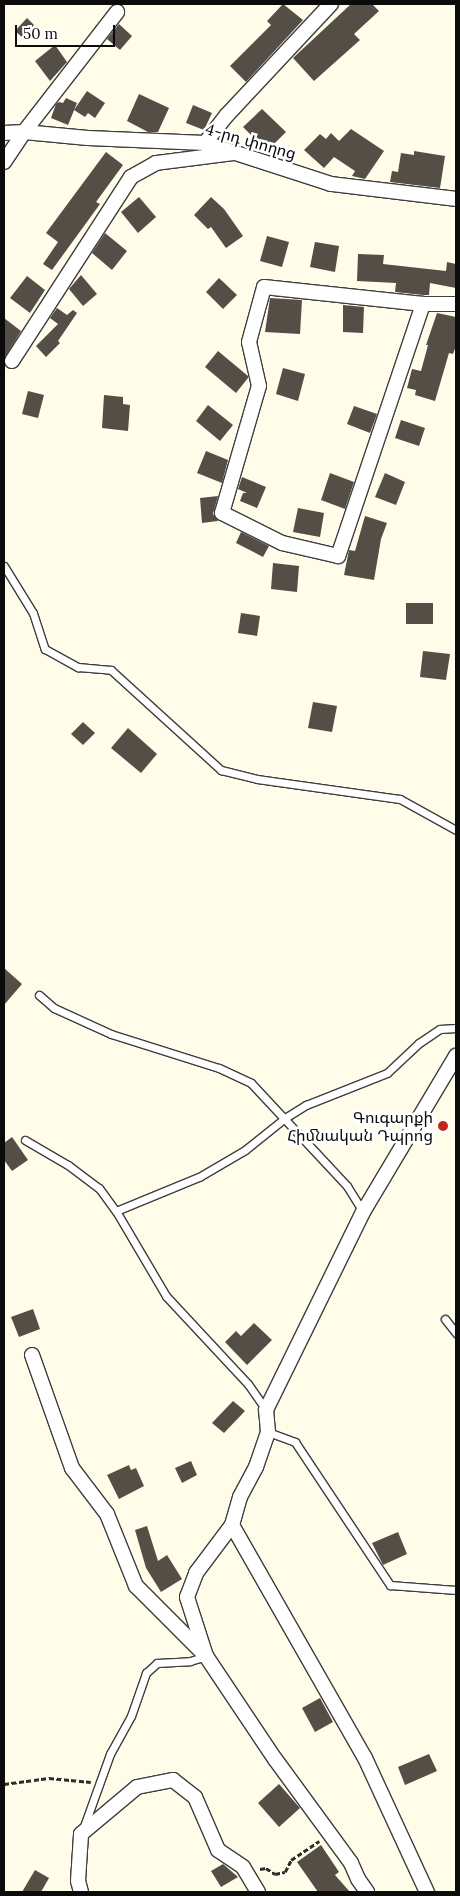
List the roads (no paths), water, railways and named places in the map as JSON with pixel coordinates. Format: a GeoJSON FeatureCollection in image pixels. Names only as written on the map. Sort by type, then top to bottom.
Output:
{"type":"FeatureCollection","features":[{"type":"Feature","properties":{"kind":"street"},"geometry":{"type":"LineString","coordinates":[[205,143],[227,115],[331,4]]}},
{"type":"Feature","properties":{"kind":"street"},"geometry":{"type":"LineString","coordinates":[[4,162],[24,132],[117,12]]}},
{"type":"Feature","properties":{"kind":"street","name":"4-րդ փողոց"},"geometry":{"type":"LineString","coordinates":[[4,133],[24,132],[88,138],[205,143],[331,184],[456,199]]}},
{"type":"Feature","properties":{"kind":"street"},"geometry":{"type":"LineString","coordinates":[[12,361],[130,177],[156,163],[240,153]]}},
{"type":"Feature","properties":{"kind":"street"},"geometry":{"type":"LineString","coordinates":[[423,304],[338,556],[282,543],[222,513],[259,386],[249,342],[264,287],[423,304],[456,304]]}},
{"type":"Feature","properties":{"kind":"street"},"geometry":{"type":"LineString","coordinates":[[206,1656],[187,1597],[196,1573],[232,1525],[240,1497],[256,1466],[268,1432],[266,1410],[363,1212],[456,1056]]}},
{"type":"Feature","properties":{"kind":"street"},"geometry":{"type":"LineString","coordinates":[[32,1355],[72,1468],[107,1514],[136,1586],[206,1656],[275,1759],[351,1863],[358,1879],[367,1892]]}},
{"type":"Feature","properties":{"kind":"street"},"geometry":{"type":"LineString","coordinates":[[232,1525],[365,1758],[427,1892]]}},
{"type":"Feature","properties":{"kind":"street"},"geometry":{"type":"LineString","coordinates":[[81,1892],[78,1881],[81,1834],[137,1787],[173,1780],[195,1797],[218,1850],[243,1866],[258,1892]]}},
{"type":"Feature","properties":{"kind":"lane"},"geometry":{"type":"LineString","coordinates":[[4,566],[33,613],[45,649],[78,667],[111,670],[221,770],[257,779],[400,799],[456,830]]}},
{"type":"Feature","properties":{"kind":"lane"},"geometry":{"type":"LineString","coordinates":[[38,995],[54,1008],[111,1034],[219,1068],[251,1083],[312,1150],[348,1186],[363,1212]]}},
{"type":"Feature","properties":{"kind":"lane"},"geometry":{"type":"LineString","coordinates":[[116,1211],[199,1177],[245,1150],[284,1118],[306,1105],[387,1073],[418,1043],[440,1029],[456,1028]]}},
{"type":"Feature","properties":{"kind":"lane"},"geometry":{"type":"LineString","coordinates":[[25,1140],[68,1165],[99,1188],[116,1211],[166,1296],[248,1384],[266,1410]]}},
{"type":"Feature","properties":{"kind":"lane"},"geometry":{"type":"LineString","coordinates":[[445,1319],[456,1333]]}},
{"type":"Feature","properties":{"kind":"lane"},"geometry":{"type":"LineString","coordinates":[[268,1432],[295,1442],[390,1585],[456,1590]]}},
{"type":"Feature","properties":{"kind":"lane"},"geometry":{"type":"LineString","coordinates":[[81,1834],[110,1754],[132,1716],[146,1673],[157,1663],[190,1661],[206,1656]]}},
{"type":"Feature","properties":{"kind":"place","name":"Գուգարքի Հիմնական Դպրոց"},"geometry":{"type":"Point","coordinates":[443,1126]}}]}
